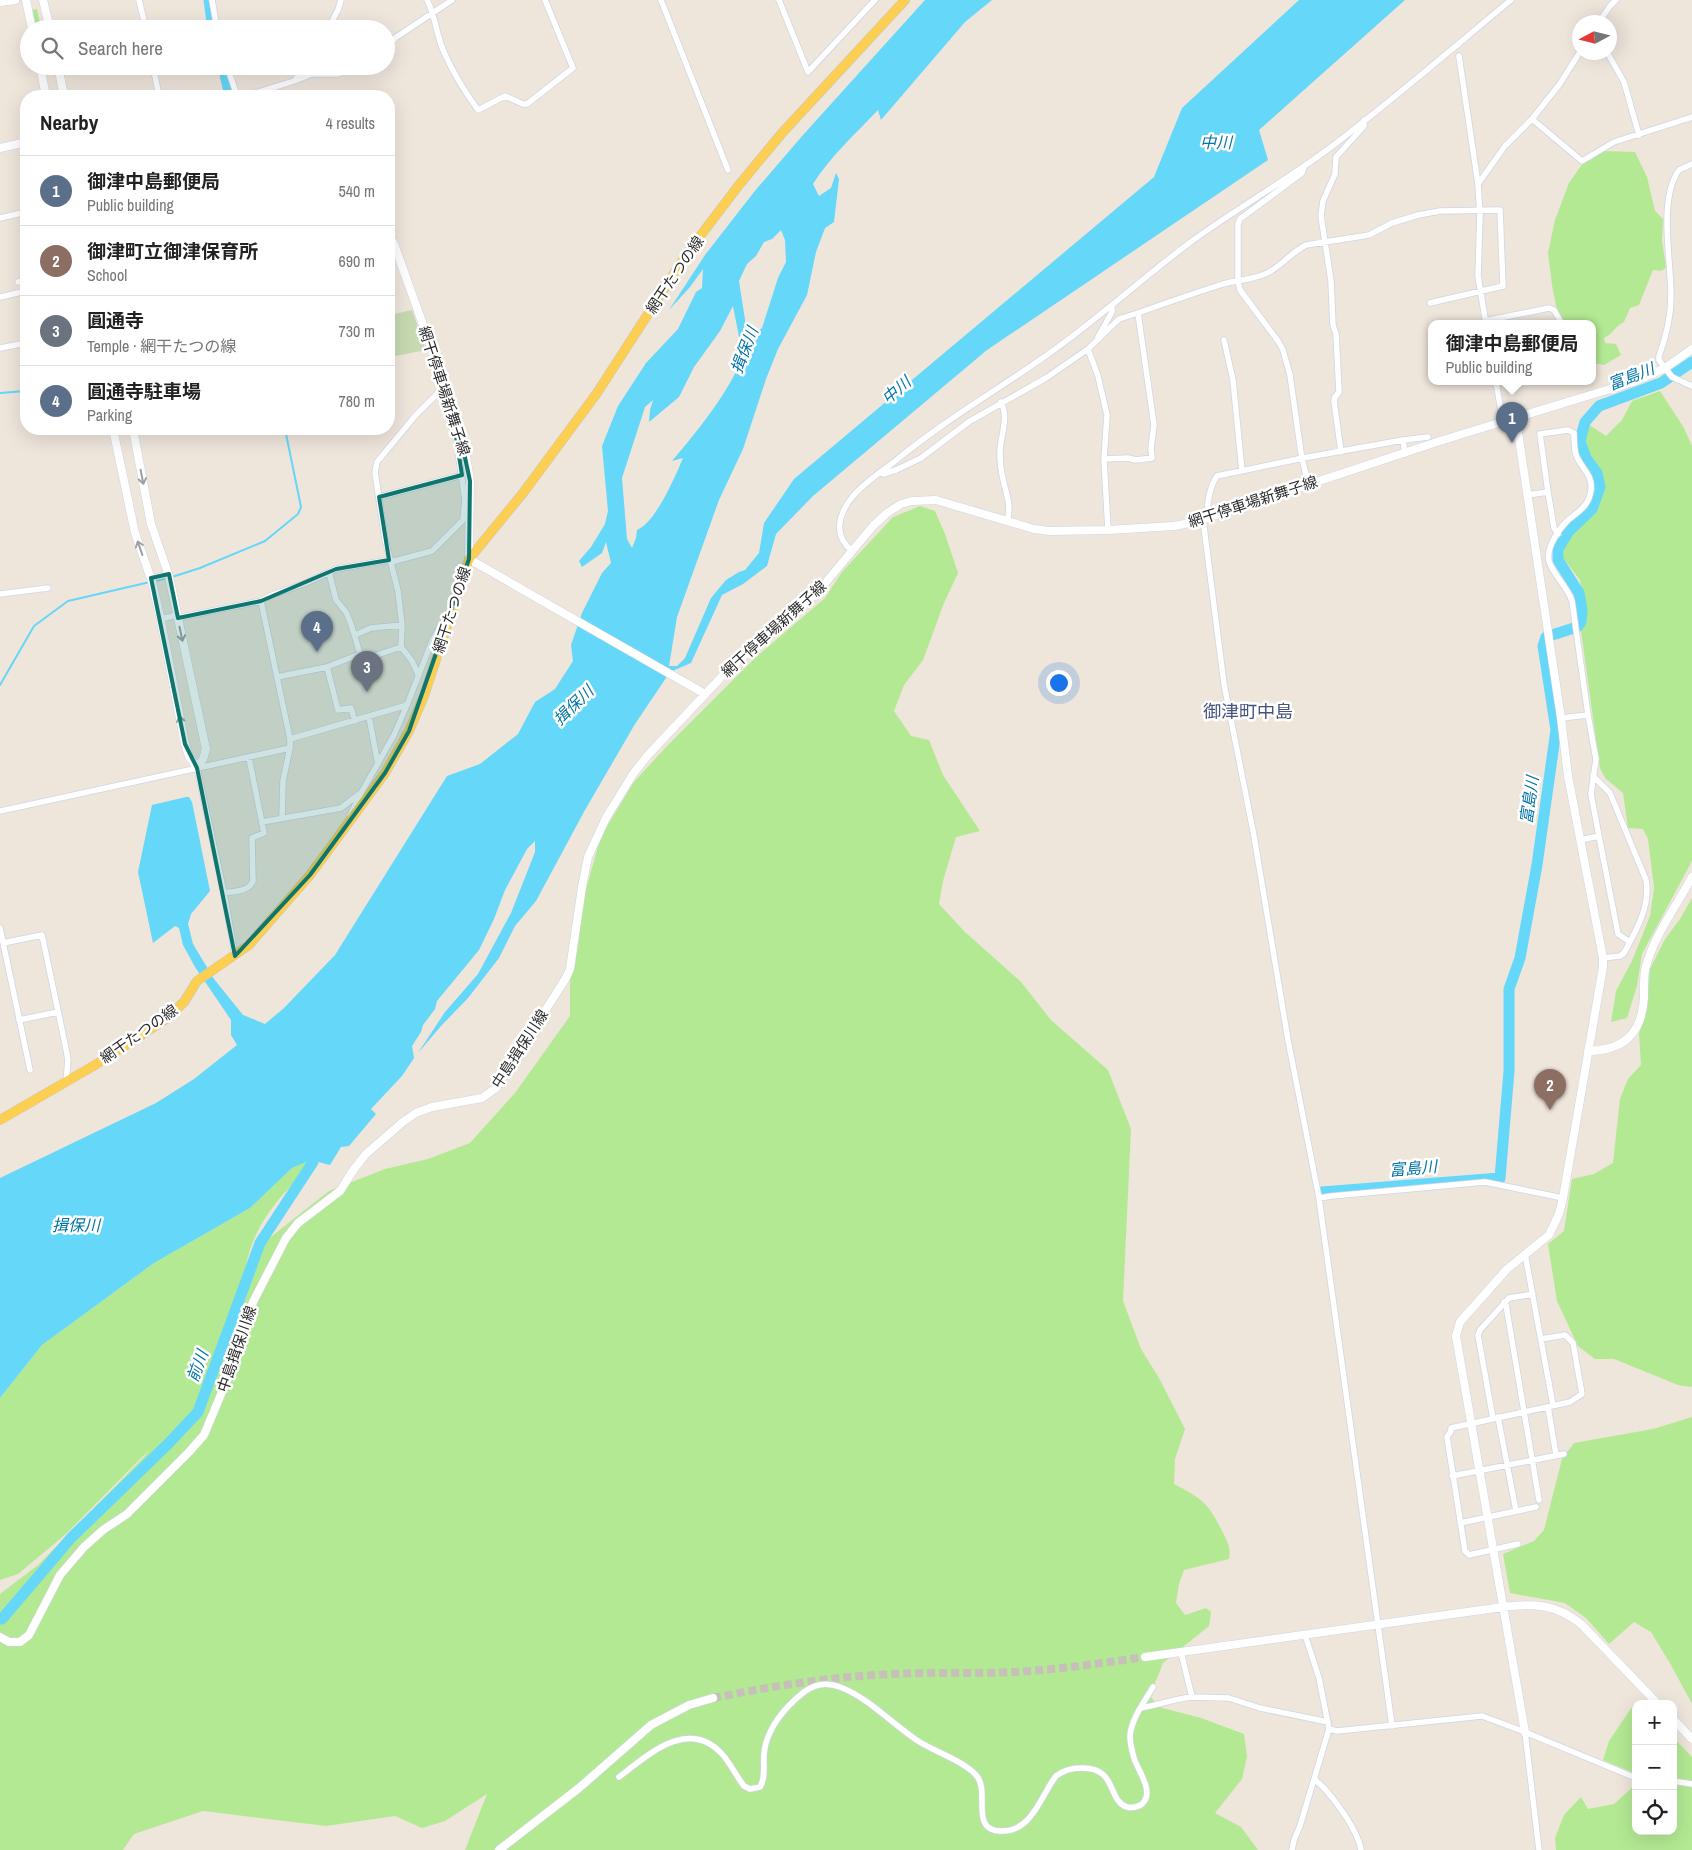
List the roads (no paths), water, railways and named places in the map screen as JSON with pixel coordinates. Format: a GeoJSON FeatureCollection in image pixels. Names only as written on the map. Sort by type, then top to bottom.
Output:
{"type":"FeatureCollection","features":[{"type":"Feature","properties":{"kind":"main road","name":"網干たつの線"},"geometry":{"type":"LineString","coordinates":[[0,1120],[66,1082],[166,1019],[184,1002],[197,981],[249,945],[293,896],[385,773],[408,731],[424,696],[452,607],[472,561],[596,393],[688,252],[739,185],[782,133],[905,0]]}},
{"type":"Feature","properties":{"kind":"street"},"geometry":{"type":"LineString","coordinates":[[0,2],[15,0]]}},
{"type":"Feature","properties":{"kind":"street"},"geometry":{"type":"LineString","coordinates":[[26,0],[30,20]]}},
{"type":"Feature","properties":{"kind":"street"},"geometry":{"type":"LineString","coordinates":[[43,0],[48,20]]}},
{"type":"Feature","properties":{"kind":"street"},"geometry":{"type":"LineString","coordinates":[[139,0],[144,20]]}},
{"type":"Feature","properties":{"kind":"street"},"geometry":{"type":"LineString","coordinates":[[212,0],[215,20]]}},
{"type":"Feature","properties":{"kind":"street"},"geometry":{"type":"LineString","coordinates":[[332,20],[341,0]]}},
{"type":"Feature","properties":{"kind":"street"},"geometry":{"type":"LineString","coordinates":[[427,0],[433,12],[443,51],[459,82],[478,110],[505,96],[527,104],[573,68],[545,0]]}},
{"type":"Feature","properties":{"kind":"street"},"geometry":{"type":"LineString","coordinates":[[395,37],[452,0]]}},
{"type":"Feature","properties":{"kind":"street"},"geometry":{"type":"LineString","coordinates":[[662,0],[728,170]]}},
{"type":"Feature","properties":{"kind":"street"},"geometry":{"type":"LineString","coordinates":[[779,0],[808,72],[875,0]]}},
{"type":"Feature","properties":{"kind":"street"},"geometry":{"type":"LineString","coordinates":[[852,551],[841,535],[839,520],[853,496],[880,472],[925,436],[1048,354],[1112,306],[1187,245],[1234,211],[1304,167],[1512,0]]}},
{"type":"Feature","properties":{"kind":"street"},"geometry":{"type":"LineString","coordinates":[[1604,15],[1614,0]]}},
{"type":"Feature","properties":{"kind":"street"},"geometry":{"type":"LineString","coordinates":[[1459,56],[1478,184],[1480,211],[1478,264],[1480,291],[1486,320]]}},
{"type":"Feature","properties":{"kind":"street"},"geometry":{"type":"LineString","coordinates":[[1478,184],[1505,146],[1532,119],[1559,85],[1575,60]]}},
{"type":"Feature","properties":{"kind":"street"},"geometry":{"type":"LineString","coordinates":[[1612,60],[1624,82],[1640,135]]}},
{"type":"Feature","properties":{"kind":"street"},"geometry":{"type":"LineString","coordinates":[[42,75],[45,90]]}},
{"type":"Feature","properties":{"kind":"street"},"geometry":{"type":"LineString","coordinates":[[60,75],[63,90]]}},
{"type":"Feature","properties":{"kind":"street"},"geometry":{"type":"LineString","coordinates":[[155,75],[158,90]]}},
{"type":"Feature","properties":{"kind":"street"},"geometry":{"type":"LineString","coordinates":[[230,75],[235,90]]}},
{"type":"Feature","properties":{"kind":"street"},"geometry":{"type":"LineString","coordinates":[[294,81],[299,75]]}},
{"type":"Feature","properties":{"kind":"street"},"geometry":{"type":"LineString","coordinates":[[265,90],[309,75]]}},
{"type":"Feature","properties":{"kind":"street"},"geometry":{"type":"LineString","coordinates":[[1532,119],[1582,161],[1605,146],[1692,117]]}},
{"type":"Feature","properties":{"kind":"street"},"geometry":{"type":"LineString","coordinates":[[1341,452],[1334,401],[1339,392],[1336,334],[1333,325],[1331,282],[1321,227],[1321,216],[1323,201],[1335,174],[1336,157],[1364,126],[1364,120]]}},
{"type":"Feature","properties":{"kind":"street"},"geometry":{"type":"LineString","coordinates":[[0,148],[20,143]]}},
{"type":"Feature","properties":{"kind":"street"},"geometry":{"type":"LineString","coordinates":[[1692,164],[1677,172],[1670,189],[1668,228],[1670,310],[1659,356],[1659,360],[1672,377],[1692,386]]}},
{"type":"Feature","properties":{"kind":"street"},"geometry":{"type":"LineString","coordinates":[[1304,167],[1302,173],[1240,219],[1238,224],[1238,281],[1240,290],[1283,350],[1290,375],[1308,484]]}},
{"type":"Feature","properties":{"kind":"street"},"geometry":{"type":"LineString","coordinates":[[880,472],[883,474],[896,470],[920,458],[970,421],[1046,378],[1088,349],[1119,319],[1225,283],[1264,275],[1306,245],[1369,234],[1392,223],[1440,211],[1500,210],[1503,286],[1430,304]]}},
{"type":"Feature","properties":{"kind":"street"},"geometry":{"type":"LineString","coordinates":[[0,218],[20,213]]}},
{"type":"Feature","properties":{"kind":"street","name":"網干停車場新舞子線"},"geometry":{"type":"LineString","coordinates":[[395,247],[445,386],[460,434],[470,481],[472,561]]}},
{"type":"Feature","properties":{"kind":"street"},"geometry":{"type":"LineString","coordinates":[[0,297],[20,293]]}},
{"type":"Feature","properties":{"kind":"street"},"geometry":{"type":"LineString","coordinates":[[1098,340],[1112,312],[1112,306]]}},
{"type":"Feature","properties":{"kind":"street"},"geometry":{"type":"LineString","coordinates":[[1495,320],[1549,308],[1554,310],[1560,320]]}},
{"type":"Feature","properties":{"kind":"street"},"geometry":{"type":"LineString","coordinates":[[1104,459],[1128,458],[1136,460],[1152,458],[1151,448],[1154,425],[1138,313]]}},
{"type":"Feature","properties":{"kind":"street"},"geometry":{"type":"LineString","coordinates":[[1224,340],[1234,380],[1242,471]]}},
{"type":"Feature","properties":{"kind":"street"},"geometry":{"type":"LineString","coordinates":[[0,348],[20,344]]}},
{"type":"Feature","properties":{"kind":"street"},"geometry":{"type":"LineString","coordinates":[[1088,349],[1098,376],[1107,415],[1104,459],[1108,530]]}},
{"type":"Feature","properties":{"kind":"street","name":"網干停車場新舞子線"},"geometry":{"type":"LineString","coordinates":[[702,692],[816,594],[873,526],[901,504],[912,501],[936,500],[1049,531],[1174,526],[1205,518],[1633,382],[1667,370],[1692,349]]}},
{"type":"Feature","properties":{"kind":"street"},"geometry":{"type":"LineString","coordinates":[[1497,385],[1503,422]]}},
{"type":"Feature","properties":{"kind":"street"},"geometry":{"type":"LineString","coordinates":[[418,674],[412,661],[401,647],[402,625],[398,591],[390,561],[378,497],[376,472],[377,462],[416,416],[445,386]]}},
{"type":"Feature","properties":{"kind":"street"},"geometry":{"type":"LineString","coordinates":[[1001,402],[1006,422],[1000,446],[1000,465],[1009,499],[1008,521]]}},
{"type":"Feature","properties":{"kind":"street"},"geometry":{"type":"LineString","coordinates":[[1516,419],[1568,776],[1603,958],[1563,1198],[1554,1227],[1540,1243],[1507,1269],[1460,1322],[1457,1329],[1457,1348],[1525,1732],[1539,1850]]}},
{"type":"Feature","properties":{"kind":"street"},"geometry":{"type":"LineString","coordinates":[[1558,534],[1554,528],[1540,434],[1568,430],[1574,433],[1576,454],[1587,472],[1591,490],[1584,508],[1568,521],[1558,534],[1548,553],[1549,562],[1570,594],[1572,601],[1596,759],[1591,794],[1618,934],[1630,942]]}},
{"type":"Feature","properties":{"kind":"street"},"geometry":{"type":"LineString","coordinates":[[161,619],[261,601],[336,569],[390,561],[432,551],[463,520],[465,500],[456,437],[460,434]]}},
{"type":"Feature","properties":{"kind":"street"},"geometry":{"type":"LineString","coordinates":[[114,435],[135,533],[151,578],[161,619],[185,744],[189,756],[197,768],[224,893],[235,956]]}},
{"type":"Feature","properties":{"kind":"street"},"geometry":{"type":"LineString","coordinates":[[133,435],[151,524],[169,574],[206,749],[203,759],[197,768]]}},
{"type":"Feature","properties":{"kind":"street"},"geometry":{"type":"LineString","coordinates":[[1392,1726],[1318,1198],[1288,1040],[1254,836],[1224,684],[1205,518],[1208,501],[1217,476],[1303,458],[1428,437]]}},
{"type":"Feature","properties":{"kind":"street"},"geometry":{"type":"LineString","coordinates":[[1403,440],[1404,454]]}},
{"type":"Feature","properties":{"kind":"street"},"geometry":{"type":"LineString","coordinates":[[378,497],[462,475]]}},
{"type":"Feature","properties":{"kind":"street"},"geometry":{"type":"LineString","coordinates":[[1527,495],[1548,492]]}},
{"type":"Feature","properties":{"kind":"street"},"geometry":{"type":"LineString","coordinates":[[472,561],[702,692]]}},
{"type":"Feature","properties":{"kind":"street"},"geometry":{"type":"LineString","coordinates":[[329,572],[336,600],[346,612],[360,654],[365,659],[401,647]]}},
{"type":"Feature","properties":{"kind":"street"},"geometry":{"type":"LineString","coordinates":[[151,578],[169,574]]}},
{"type":"Feature","properties":{"kind":"street"},"geometry":{"type":"LineString","coordinates":[[0,594],[48,588]]}},
{"type":"Feature","properties":{"kind":"street"},"geometry":{"type":"LineString","coordinates":[[261,601],[290,739],[283,781],[282,818]]}},
{"type":"Feature","properties":{"kind":"street"},"geometry":{"type":"LineString","coordinates":[[347,826],[361,793],[394,735],[432,641],[452,607]]}},
{"type":"Feature","properties":{"kind":"street"},"geometry":{"type":"LineString","coordinates":[[354,635],[371,628],[402,625]]}},
{"type":"Feature","properties":{"kind":"street"},"geometry":{"type":"LineString","coordinates":[[277,678],[327,667],[360,654]]}},
{"type":"Feature","properties":{"kind":"street"},"geometry":{"type":"LineString","coordinates":[[327,667],[338,710],[351,708],[355,721]]}},
{"type":"Feature","properties":{"kind":"street","name":"中島揖保川線"},"geometry":{"type":"LineString","coordinates":[[0,1637],[9,1642],[20,1642],[29,1635],[60,1575],[84,1547],[103,1530],[127,1514],[204,1435],[237,1356],[253,1302],[286,1238],[298,1223],[340,1191],[366,1154],[404,1121],[416,1113],[432,1107],[482,1098],[496,1088],[570,969],[585,870],[599,830],[622,791],[648,754],[702,692]]}},
{"type":"Feature","properties":{"kind":"street"},"geometry":{"type":"LineString","coordinates":[[290,739],[407,705]]}},
{"type":"Feature","properties":{"kind":"street"},"geometry":{"type":"LineString","coordinates":[[1561,718],[1588,715]]}},
{"type":"Feature","properties":{"kind":"street"},"geometry":{"type":"LineString","coordinates":[[368,717],[378,764]]}},
{"type":"Feature","properties":{"kind":"street"},"geometry":{"type":"LineString","coordinates":[[0,811],[290,748]]}},
{"type":"Feature","properties":{"kind":"street"},"geometry":{"type":"LineString","coordinates":[[224,893],[247,889],[251,886],[253,881],[252,838],[264,833],[249,758]]}},
{"type":"Feature","properties":{"kind":"street"},"geometry":{"type":"LineString","coordinates":[[1594,776],[1610,793],[1646,880],[1648,890],[1647,901],[1624,953],[1620,956],[1603,958]]}},
{"type":"Feature","properties":{"kind":"street"},"geometry":{"type":"LineString","coordinates":[[262,822],[341,808],[361,793]]}},
{"type":"Feature","properties":{"kind":"street"},"geometry":{"type":"LineString","coordinates":[[1580,840],[1599,836]]}},
{"type":"Feature","properties":{"kind":"street"},"geometry":{"type":"LineString","coordinates":[[1588,1051],[1604,1051],[1617,1047],[1626,1041],[1636,1029],[1643,1013],[1646,964],[1692,877]]}},
{"type":"Feature","properties":{"kind":"street"},"geometry":{"type":"LineString","coordinates":[[0,928],[30,1070]]}},
{"type":"Feature","properties":{"kind":"street"},"geometry":{"type":"LineString","coordinates":[[3,943],[42,936],[68,1060],[66,1082]]}},
{"type":"Feature","properties":{"kind":"street"},"geometry":{"type":"LineString","coordinates":[[19,1020],[58,1012]]}},
{"type":"Feature","properties":{"kind":"street"},"geometry":{"type":"LineString","coordinates":[[1318,1198],[1485,1182],[1563,1198]]}},
{"type":"Feature","properties":{"kind":"street"},"geometry":{"type":"LineString","coordinates":[[1526,1254],[1541,1339],[1556,1455]]}},
{"type":"Feature","properties":{"kind":"street"},"geometry":{"type":"LineString","coordinates":[[1516,1511],[1508,1465],[1495,1418],[1478,1335],[1480,1330],[1509,1298],[1533,1294]]}},
{"type":"Feature","properties":{"kind":"street"},"geometry":{"type":"LineString","coordinates":[[1504,1302],[1539,1500]]}},
{"type":"Feature","properties":{"kind":"street"},"geometry":{"type":"LineString","coordinates":[[1518,1544],[1469,1555],[1465,1551],[1446,1437],[1451,1428],[1570,1402],[1582,1394],[1573,1343],[1565,1335],[1541,1339]]}},
{"type":"Feature","properties":{"kind":"street"},"geometry":{"type":"LineString","coordinates":[[1452,1476],[1564,1454]]}},
{"type":"Feature","properties":{"kind":"street"},"geometry":{"type":"LineString","coordinates":[[1460,1523],[1536,1507]]}},
{"type":"Feature","properties":{"kind":"street"},"geometry":{"type":"LineString","coordinates":[[1145,1657],[1535,1604],[1550,1607],[1571,1616],[1581,1624],[1654,1700]]}},
{"type":"Feature","properties":{"kind":"street"},"geometry":{"type":"LineString","coordinates":[[1292,1850],[1328,1729],[1319,1678],[1305,1634]]}},
{"type":"Feature","properties":{"kind":"street"},"geometry":{"type":"LineString","coordinates":[[1181,1652],[1192,1697]]}},
{"type":"Feature","properties":{"kind":"street"},"geometry":{"type":"LineString","coordinates":[[619,1777],[660,1748],[676,1740],[693,1738],[710,1745],[721,1753],[744,1786],[750,1789],[760,1787],[763,1777],[765,1743],[781,1715],[805,1691],[822,1684],[830,1684],[853,1693],[918,1742],[967,1768],[976,1775],[981,1782],[984,1821],[987,1827],[1002,1832],[1021,1826],[1030,1818],[1056,1776],[1063,1771],[1073,1768],[1093,1768],[1102,1772],[1120,1802],[1126,1806],[1140,1806],[1145,1800],[1147,1793],[1146,1785],[1135,1760],[1130,1736],[1132,1727],[1153,1687]]}},
{"type":"Feature","properties":{"kind":"street"},"geometry":{"type":"LineString","coordinates":[[1141,1708],[1192,1697],[1229,1698],[1260,1708],[1328,1722]]}},
{"type":"Feature","properties":{"kind":"street"},"geometry":{"type":"LineString","coordinates":[[499,1850],[579,1788],[651,1725],[689,1705],[713,1698]]}},
{"type":"Feature","properties":{"kind":"street"},"geometry":{"type":"LineString","coordinates":[[1328,1729],[1337,1731],[1482,1716],[1632,1776]]}},
{"type":"Feature","properties":{"kind":"street"},"geometry":{"type":"LineString","coordinates":[[1677,1723],[1692,1738]]}},
{"type":"Feature","properties":{"kind":"street"},"geometry":{"type":"LineString","coordinates":[[1314,1779],[1342,1810],[1361,1850]]}},
{"type":"Feature","properties":{"kind":"street"},"geometry":{"type":"LineString","coordinates":[[1677,1782],[1692,1784]]}},
{"type":"Feature","properties":{"kind":"water","name":"揖保川"},"geometry":{"type":"Polygon","coordinates":[[[925,0],[992,0],[965,22],[881,120],[878,110],[827,164],[813,184],[819,196],[831,188],[836,173],[839,179],[834,222],[825,228],[816,252],[807,295],[778,349],[743,449],[719,500],[677,617],[669,666],[677,666],[685,658],[711,598],[726,580],[745,570],[759,553],[764,523],[794,479],[1154,177],[1182,108],[1299,0],[1405,0],[1259,130],[1268,160],[987,350],[813,496],[776,534],[767,566],[743,584],[722,595],[691,663],[670,672],[635,724],[585,810],[536,901],[515,926],[499,958],[468,998],[418,1053],[445,1012],[478,974],[511,913],[535,852],[535,841],[527,849],[505,890],[479,950],[437,1001],[435,1009],[423,1025],[412,1046],[414,1058],[402,1076],[371,1109],[376,1114],[349,1146],[341,1147],[330,1165],[311,1160],[292,1168],[250,1208],[154,1263],[42,1345],[0,1398],[0,1178],[156,1103],[194,1079],[237,1045],[231,1035],[231,1020],[195,967],[183,945],[179,928],[175,926],[153,943],[138,872],[152,805],[186,797],[189,797],[192,802],[210,891],[191,914],[188,924],[193,944],[214,979],[243,1015],[265,1024],[284,1008],[335,955],[447,776],[480,764],[518,734],[535,702],[555,689],[573,661],[571,645],[582,613],[602,573],[611,563],[606,542],[602,553],[582,567],[579,561],[591,547],[605,524],[608,511],[602,446],[618,406],[646,363],[678,329],[696,292],[702,288],[703,269],[669,310],[705,255],[754,192],[925,0]],[[781,230],[772,239],[764,242],[756,256],[747,264],[739,281],[748,339],[762,328],[778,278],[786,262],[785,240],[781,230]],[[733,306],[720,331],[694,367],[679,397],[649,422],[653,400],[645,407],[622,478],[627,539],[632,548],[637,530],[658,509],[683,458],[672,461],[714,408],[740,364],[746,349],[740,342],[733,306]]]}},
{"type":"Feature","properties":{"kind":"waterway"},"geometry":{"type":"LineString","coordinates":[[209,0],[212,20]]}},
{"type":"Feature","properties":{"kind":"waterway"},"geometry":{"type":"LineString","coordinates":[[225,75],[229,90]]}},
{"type":"Feature","properties":{"kind":"waterway","name":"富島川"},"geometry":{"type":"LineString","coordinates":[[1322,1192],[1500,1178],[1509,1071],[1509,989],[1520,958],[1537,865],[1556,730],[1543,646],[1546,637],[1577,627],[1581,622],[1582,610],[1579,593],[1558,560],[1558,549],[1569,531],[1592,509],[1600,487],[1597,473],[1586,458],[1580,441],[1585,422],[1599,406],[1661,383],[1692,362]]}},
{"type":"Feature","properties":{"kind":"waterway"},"geometry":{"type":"LineString","coordinates":[[0,393],[20,391]]}},
{"type":"Feature","properties":{"kind":"waterway"},"geometry":{"type":"LineString","coordinates":[[172,577],[200,568],[265,541],[298,514],[301,507],[286,435]]}},
{"type":"Feature","properties":{"kind":"waterway"},"geometry":{"type":"LineString","coordinates":[[155,581],[167,578]]}},
{"type":"Feature","properties":{"kind":"waterway"},"geometry":{"type":"LineString","coordinates":[[0,685],[34,626],[68,601],[150,582]]}},
{"type":"Feature","properties":{"kind":"waterway","name":"前川"},"geometry":{"type":"LineString","coordinates":[[2,1619],[71,1538],[169,1443],[198,1412],[260,1243],[313,1162],[314,1147]]}},
{"type":"Feature","properties":{"kind":"tunnel"},"geometry":{"type":"LineString","coordinates":[[713,1698],[779,1686],[846,1677],[906,1673],[1030,1671],[1145,1657]]}},
{"type":"Feature","properties":{"kind":"place","name":"御津中島郵便局"},"geometry":{"type":"Point","coordinates":[1512,443]}},
{"type":"Feature","properties":{"kind":"place","name":"圓通寺駐車場"},"geometry":{"type":"Point","coordinates":[317,652]}},
{"type":"Feature","properties":{"kind":"place","name":"圓通寺"},"geometry":{"type":"Point","coordinates":[367,692]}},
{"type":"Feature","properties":{"kind":"place","name":"御津町立御津保育所"},"geometry":{"type":"Point","coordinates":[1550,1110]}},
{"type":"Feature","properties":{"kind":"district","name":"御津町中島"},"geometry":{"type":"Point","coordinates":[1248,712]}},
{"type":"Feature","properties":{"kind":"water label","name":"中川"},"geometry":{"type":"Point","coordinates":[1216,142]}},
{"type":"Feature","properties":{"kind":"water label","name":"中川"},"geometry":{"type":"Point","coordinates":[896,390]}}]}
